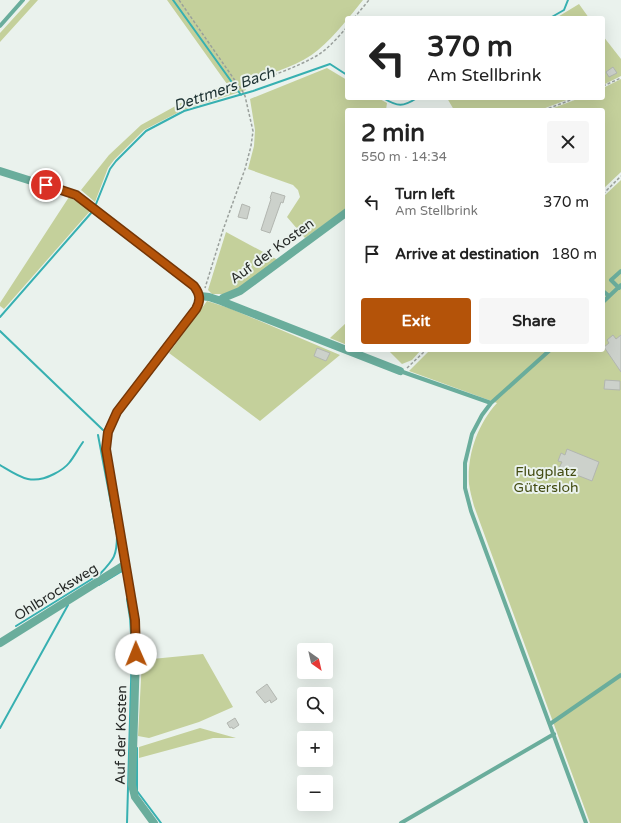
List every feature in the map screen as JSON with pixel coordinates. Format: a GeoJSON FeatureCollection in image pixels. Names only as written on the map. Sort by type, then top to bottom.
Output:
{"type":"FeatureCollection","features":[{"type":"Feature","properties":{"kind":"street"},"geometry":{"type":"LineString","coordinates":[[0,171],[76,195],[194,286],[200,296]]}},
{"type":"Feature","properties":{"kind":"street","name":"Auf der Kosten"},"geometry":{"type":"LineString","coordinates":[[154,823],[135,797],[132,785],[136,654],[135,620],[106,449],[108,432],[117,412],[196,309],[200,296],[221,301],[223,298],[240,291],[345,213]]}},
{"type":"Feature","properties":{"kind":"street"},"geometry":{"type":"LineString","coordinates":[[221,301],[345,349]]}},
{"type":"Feature","properties":{"kind":"street"},"geometry":{"type":"LineString","coordinates":[[351,352],[400,371]]}},
{"type":"Feature","properties":{"kind":"street","name":"Ohlbrocksweg"},"geometry":{"type":"LineString","coordinates":[[0,643],[126,564]]}},
{"type":"Feature","properties":{"kind":"lane"},"geometry":{"type":"LineString","coordinates":[[0,26],[23,0]]}},
{"type":"Feature","properties":{"kind":"lane"},"geometry":{"type":"LineString","coordinates":[[605,300],[620,287],[611,280],[621,271]]}},
{"type":"Feature","properties":{"kind":"lane"},"geometry":{"type":"LineString","coordinates":[[605,293],[609,296]]}},
{"type":"Feature","properties":{"kind":"lane"},"geometry":{"type":"LineString","coordinates":[[548,352],[491,403],[482,415],[472,434],[465,463],[465,488],[471,511],[586,823]]}},
{"type":"Feature","properties":{"kind":"lane"},"geometry":{"type":"LineString","coordinates":[[400,371],[491,403]]}},
{"type":"Feature","properties":{"kind":"lane"},"geometry":{"type":"LineString","coordinates":[[550,724],[621,675]]}},
{"type":"Feature","properties":{"kind":"lane"},"geometry":{"type":"LineString","coordinates":[[401,823],[554,734]]}},
{"type":"Feature","properties":{"kind":"path"},"geometry":{"type":"LineString","coordinates":[[179,0],[243,92],[253,131],[245,169],[223,230],[205,290],[200,296]]}},
{"type":"Feature","properties":{"kind":"path"},"geometry":{"type":"LineString","coordinates":[[356,16],[369,0]]}},
{"type":"Feature","properties":{"kind":"path"},"geometry":{"type":"LineString","coordinates":[[240,87],[298,66],[320,54],[345,29]]}},
{"type":"Feature","properties":{"kind":"path"},"geometry":{"type":"LineString","coordinates":[[605,85],[621,78]]}},
{"type":"Feature","properties":{"kind":"path"},"geometry":{"type":"LineString","coordinates":[[549,108],[571,100]]}},
{"type":"Feature","properties":{"kind":"path"},"geometry":{"type":"LineString","coordinates":[[605,192],[621,176]]}},
{"type":"Feature","properties":{"kind":"path"},"geometry":{"type":"LineString","coordinates":[[400,371],[409,366],[424,352]]}},
{"type":"Feature","properties":{"kind":"green space"},"geometry":{"type":"Polygon","coordinates":[[[30,0],[38,0],[0,42],[0,33],[30,0]]]}},
{"type":"Feature","properties":{"kind":"green space"},"geometry":{"type":"Polygon","coordinates":[[[167,0],[363,0],[350,16],[345,16],[345,22],[331,38],[310,56],[291,66],[241,83],[246,90],[183,110],[144,130],[108,168],[95,202],[81,190],[109,155],[141,125],[181,103],[227,84],[167,0]]]}},
{"type":"Feature","properties":{"kind":"green space"},"geometry":{"type":"Polygon","coordinates":[[[579,4],[588,16],[559,16],[579,4]]]}},
{"type":"Feature","properties":{"kind":"green space"},"geometry":{"type":"Polygon","coordinates":[[[605,39],[621,59],[621,76],[605,84],[605,39]]]}},
{"type":"Feature","properties":{"kind":"green space"},"geometry":{"type":"Polygon","coordinates":[[[327,68],[345,79],[345,100],[382,100],[387,103],[386,108],[345,108],[345,209],[305,238],[287,217],[300,197],[298,190],[293,185],[248,169],[254,146],[255,130],[250,99],[327,68]]]}},
{"type":"Feature","properties":{"kind":"green space"},"geometry":{"type":"Polygon","coordinates":[[[621,79],[621,172],[605,187],[605,108],[553,108],[575,100],[605,100],[605,87],[621,79]]]}},
{"type":"Feature","properties":{"kind":"green space"},"geometry":{"type":"Polygon","coordinates":[[[448,100],[567,100],[545,108],[453,108],[448,100]]]}},
{"type":"Feature","properties":{"kind":"green space","name":"Flugplatz Gütersloh"},"geometry":{"type":"Polygon","coordinates":[[[621,180],[621,823],[590,823],[474,506],[469,484],[472,451],[484,421],[497,403],[409,371],[428,352],[605,352],[605,195],[621,180]]]}},
{"type":"Feature","properties":{"kind":"green space"},"geometry":{"type":"Polygon","coordinates":[[[69,197],[91,210],[4,309],[0,306],[0,303],[69,197]]]}},
{"type":"Feature","properties":{"kind":"green space"},"geometry":{"type":"Polygon","coordinates":[[[226,232],[278,260],[239,289],[224,294],[212,294],[208,290],[226,232]]]}},
{"type":"Feature","properties":{"kind":"green space"},"geometry":{"type":"Polygon","coordinates":[[[207,301],[229,308],[340,355],[260,421],[169,353],[207,301]]]}},
{"type":"Feature","properties":{"kind":"green space"},"geometry":{"type":"Polygon","coordinates":[[[345,324],[345,344],[330,338],[345,324]]]}},
{"type":"Feature","properties":{"kind":"green space"},"geometry":{"type":"Polygon","coordinates":[[[390,352],[419,352],[412,360],[402,364],[390,352]]]}},
{"type":"Feature","properties":{"kind":"green space"},"geometry":{"type":"Polygon","coordinates":[[[203,654],[233,707],[199,722],[149,738],[138,736],[142,660],[203,654]]]}},
{"type":"Feature","properties":{"kind":"green space"},"geometry":{"type":"Polygon","coordinates":[[[200,728],[236,738],[213,738],[139,758],[139,747],[200,728]]]}},
{"type":"Feature","properties":{"kind":"building"},"geometry":{"type":"Polygon","coordinates":[[[613,67],[617,73],[609,77],[606,72],[613,67]]]}},
{"type":"Feature","properties":{"kind":"building"},"geometry":{"type":"Polygon","coordinates":[[[272,192],[285,196],[283,203],[281,202],[270,233],[261,230],[272,192]]]}},
{"type":"Feature","properties":{"kind":"building"},"geometry":{"type":"Polygon","coordinates":[[[242,204],[250,207],[247,219],[238,217],[242,204]]]}},
{"type":"Feature","properties":{"kind":"building"},"geometry":{"type":"Polygon","coordinates":[[[613,335],[616,339],[621,335],[621,372],[605,348],[605,346],[609,343],[607,340],[613,335]]]}},
{"type":"Feature","properties":{"kind":"building"},"geometry":{"type":"Polygon","coordinates":[[[317,348],[330,353],[326,361],[314,356],[317,348]]]}},
{"type":"Feature","properties":{"kind":"building"},"geometry":{"type":"Polygon","coordinates":[[[605,380],[620,381],[620,390],[604,389],[605,380]]]}},
{"type":"Feature","properties":{"kind":"building"},"geometry":{"type":"Polygon","coordinates":[[[567,449],[599,462],[592,481],[559,468],[562,462],[558,461],[561,453],[565,455],[567,449]]]}},
{"type":"Feature","properties":{"kind":"building"},"geometry":{"type":"Polygon","coordinates":[[[267,684],[277,699],[271,703],[270,700],[265,703],[256,692],[267,684]]]}},
{"type":"Feature","properties":{"kind":"building"},"geometry":{"type":"Polygon","coordinates":[[[235,718],[239,725],[233,729],[232,727],[230,728],[227,723],[235,718]]]}},
{"type":"Feature","properties":{"kind":"waterway"},"geometry":{"type":"LineString","coordinates":[[173,0],[241,95]]}},
{"type":"Feature","properties":{"kind":"waterway","name":"Dettmers Bach"},"geometry":{"type":"LineString","coordinates":[[554,16],[564,10],[568,0]]}},
{"type":"Feature","properties":{"kind":"waterway","name":"Dettmers Bach"},"geometry":{"type":"LineString","coordinates":[[96,204],[110,169],[116,161],[146,131],[184,111],[253,91],[330,64],[345,74]]}},
{"type":"Feature","properties":{"kind":"waterway","name":"Dettmers Bach"},"geometry":{"type":"LineString","coordinates":[[387,100],[400,105],[413,100]]}},
{"type":"Feature","properties":{"kind":"waterway","name":"Dettmers Bach"},"geometry":{"type":"LineString","coordinates":[[0,317],[92,212]]}},
{"type":"Feature","properties":{"kind":"waterway"},"geometry":{"type":"LineString","coordinates":[[0,331],[103,430]]}},
{"type":"Feature","properties":{"kind":"waterway"},"geometry":{"type":"LineString","coordinates":[[16,626],[100,574],[109,565],[114,557],[117,535],[98,435]]}},
{"type":"Feature","properties":{"kind":"waterway"},"geometry":{"type":"LineString","coordinates":[[0,465],[20,476],[32,480],[46,478],[66,466],[83,442]]}},
{"type":"Feature","properties":{"kind":"waterway"},"geometry":{"type":"LineString","coordinates":[[99,585],[122,571],[123,573]]}},
{"type":"Feature","properties":{"kind":"waterway"},"geometry":{"type":"LineString","coordinates":[[127,599],[132,649],[127,823]]}},
{"type":"Feature","properties":{"kind":"waterway"},"geometry":{"type":"LineString","coordinates":[[0,728],[68,605]]}},
{"type":"Feature","properties":{"kind":"waterway"},"geometry":{"type":"LineString","coordinates":[[137,748],[137,791],[161,823]]}},
{"type":"Feature","properties":{"kind":"route"},"geometry":{"type":"LineString","coordinates":[[46,185],[76,195],[194,286],[200,296],[196,309],[117,412],[108,432],[106,449],[135,620],[136,654]]}}]}
